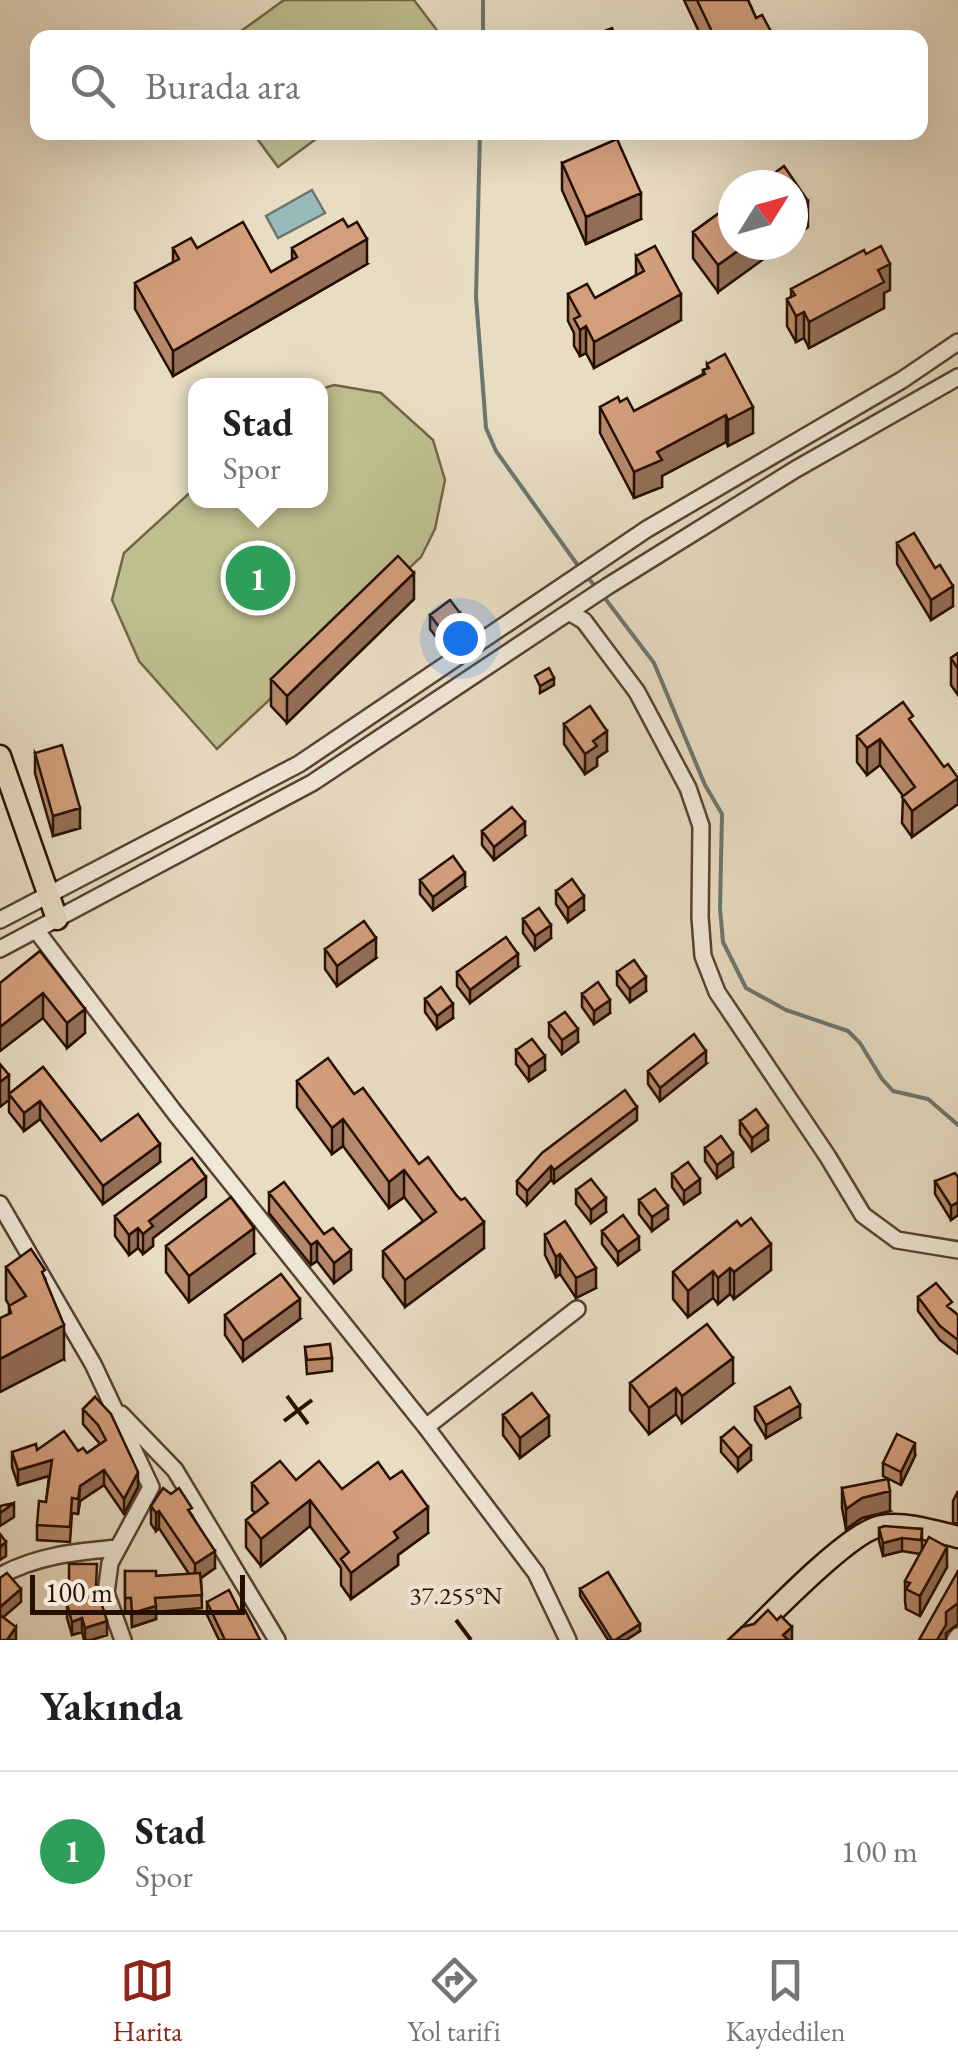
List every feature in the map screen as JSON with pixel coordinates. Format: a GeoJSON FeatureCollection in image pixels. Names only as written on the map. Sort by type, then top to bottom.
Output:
{"type":"FeatureCollection","features":[{"type":"Feature","properties":{"kind":"main road"},"geometry":{"type":"LineString","coordinates":[[0,756],[57,919]]}},
{"type":"Feature","properties":{"kind":"main road"},"geometry":{"type":"LineString","coordinates":[[745,1640],[823,1564],[879,1526],[924,1528],[958,1537]]}},
{"type":"Feature","properties":{"kind":"street"},"geometry":{"type":"LineString","coordinates":[[0,920],[299,764],[647,529],[902,380],[958,342]]}},
{"type":"Feature","properties":{"kind":"street"},"geometry":{"type":"LineString","coordinates":[[0,949],[312,784],[608,586],[796,470],[958,377]]}},
{"type":"Feature","properties":{"kind":"street"},"geometry":{"type":"LineString","coordinates":[[569,612],[584,621],[638,692],[688,788],[700,826],[704,956],[717,992],[863,1215],[897,1240],[958,1250]]}},
{"type":"Feature","properties":{"kind":"street"},"geometry":{"type":"LineString","coordinates":[[36,930],[175,1113],[426,1426],[536,1573],[568,1640]]}},
{"type":"Feature","properties":{"kind":"street"},"geometry":{"type":"LineString","coordinates":[[0,1204],[93,1364],[151,1487],[110,1563],[106,1592],[122,1640]]}},
{"type":"Feature","properties":{"kind":"street"},"geometry":{"type":"LineString","coordinates":[[426,1426],[576,1310]]}},
{"type":"Feature","properties":{"kind":"street"},"geometry":{"type":"LineString","coordinates":[[112,1404],[174,1470],[277,1640]]}},
{"type":"Feature","properties":{"kind":"street"},"geometry":{"type":"LineString","coordinates":[[0,1576],[21,1564],[66,1553],[118,1548]]}},
{"type":"Feature","properties":{"kind":"green space"},"geometry":{"type":"Polygon","coordinates":[[[284,0],[414,0],[437,30],[243,30],[284,0]]]}},
{"type":"Feature","properties":{"kind":"green space"},"geometry":{"type":"Polygon","coordinates":[[[258,140],[315,140],[278,167],[258,140]]]}},
{"type":"Feature","properties":{"kind":"green space"},"geometry":{"type":"Polygon","coordinates":[[[328,387],[381,393],[433,440],[445,480],[435,529],[421,557],[217,749],[139,661],[112,600],[124,553],[188,494],[188,508],[328,508],[328,387]]]}},
{"type":"Feature","properties":{"kind":"water"},"geometry":{"type":"Polygon","coordinates":[[[312,190],[325,213],[278,238],[266,216],[312,190]]]}},
{"type":"Feature","properties":{"kind":"building"},"geometry":{"type":"Polygon","coordinates":[[[697,0],[748,0],[756,18],[762,15],[770,30],[711,30],[697,0]]]}},
{"type":"Feature","properties":{"kind":"building"},"geometry":{"type":"Polygon","coordinates":[[[617,140],[641,193],[586,217],[562,163],[617,140]]]}},
{"type":"Feature","properties":{"kind":"building"},"geometry":{"type":"Polygon","coordinates":[[[718,214],[718,260],[725,260],[718,265],[693,232],[718,214]]]}},
{"type":"Feature","properties":{"kind":"building"},"geometry":{"type":"Polygon","coordinates":[[[343,219],[348,227],[357,222],[367,239],[173,351],[135,283],[179,259],[173,248],[191,238],[197,248],[243,222],[271,272],[297,257],[292,248],[343,219]]]}},
{"type":"Feature","properties":{"kind":"building"},"geometry":{"type":"Polygon","coordinates":[[[655,246],[681,294],[594,342],[586,326],[580,330],[574,319],[580,316],[568,294],[587,284],[595,298],[644,271],[636,256],[655,246]]]}},
{"type":"Feature","properties":{"kind":"building"},"geometry":{"type":"Polygon","coordinates":[[[881,246],[890,264],[878,270],[884,282],[809,322],[804,312],[796,316],[787,299],[795,295],[791,289],[864,250],[866,254],[881,246]]]}},
{"type":"Feature","properties":{"kind":"building"},"geometry":{"type":"Polygon","coordinates":[[[725,354],[753,407],[728,420],[726,415],[657,452],[662,460],[634,472],[600,407],[618,397],[620,402],[627,398],[634,411],[705,374],[707,364],[725,354]]]}},
{"type":"Feature","properties":{"kind":"building"},"geometry":{"type":"Polygon","coordinates":[[[914,533],[935,568],[940,565],[953,586],[931,600],[897,543],[914,533]]]}},
{"type":"Feature","properties":{"kind":"building"},"geometry":{"type":"Polygon","coordinates":[[[398,556],[414,573],[287,696],[271,679],[398,556]]]}},
{"type":"Feature","properties":{"kind":"building"},"geometry":{"type":"Polygon","coordinates":[[[450,600],[460,613],[440,628],[430,615],[450,600]]]}},
{"type":"Feature","properties":{"kind":"building"},"geometry":{"type":"Polygon","coordinates":[[[549,668],[554,678],[540,686],[535,676],[549,668]]]}},
{"type":"Feature","properties":{"kind":"building"},"geometry":{"type":"Polygon","coordinates":[[[903,702],[913,716],[909,719],[944,767],[948,764],[958,778],[912,811],[902,797],[915,787],[880,739],[867,748],[857,736],[903,702]]]}},
{"type":"Feature","properties":{"kind":"building"},"geometry":{"type":"Polygon","coordinates":[[[590,706],[607,731],[593,741],[597,746],[585,754],[564,724],[590,706]]]}},
{"type":"Feature","properties":{"kind":"building"},"geometry":{"type":"Polygon","coordinates":[[[62,745],[80,808],[53,816],[35,753],[62,745]]]}},
{"type":"Feature","properties":{"kind":"building"},"geometry":{"type":"Polygon","coordinates":[[[512,807],[525,822],[494,847],[482,831],[512,807]]]}},
{"type":"Feature","properties":{"kind":"building"},"geometry":{"type":"Polygon","coordinates":[[[453,856],[465,873],[433,897],[420,880],[453,856]]]}},
{"type":"Feature","properties":{"kind":"building"},"geometry":{"type":"Polygon","coordinates":[[[572,879],[584,896],[568,908],[556,891],[572,879]]]}},
{"type":"Feature","properties":{"kind":"building"},"geometry":{"type":"Polygon","coordinates":[[[539,908],[551,925],[535,936],[523,919],[539,908]]]}},
{"type":"Feature","properties":{"kind":"building"},"geometry":{"type":"Polygon","coordinates":[[[364,921],[376,938],[337,966],[325,949],[364,921]]]}},
{"type":"Feature","properties":{"kind":"building"},"geometry":{"type":"Polygon","coordinates":[[[506,937],[518,954],[470,990],[457,972],[506,937]]]}},
{"type":"Feature","properties":{"kind":"building"},"geometry":{"type":"Polygon","coordinates":[[[40,951],[85,1009],[67,1023],[43,993],[0,1027],[0,983],[40,951]]]}},
{"type":"Feature","properties":{"kind":"building"},"geometry":{"type":"Polygon","coordinates":[[[634,960],[646,977],[630,989],[617,972],[634,960]]]}},
{"type":"Feature","properties":{"kind":"building"},"geometry":{"type":"Polygon","coordinates":[[[598,982],[610,1000],[594,1011],[582,994],[598,982]]]}},
{"type":"Feature","properties":{"kind":"building"},"geometry":{"type":"Polygon","coordinates":[[[441,987],[453,1004],[437,1016],[425,999],[441,987]]]}},
{"type":"Feature","properties":{"kind":"building"},"geometry":{"type":"Polygon","coordinates":[[[565,1012],[578,1029],[562,1040],[549,1023],[565,1012]]]}},
{"type":"Feature","properties":{"kind":"building"},"geometry":{"type":"Polygon","coordinates":[[[694,1034],[706,1051],[660,1088],[648,1071],[694,1034]]]}},
{"type":"Feature","properties":{"kind":"building"},"geometry":{"type":"Polygon","coordinates":[[[532,1039],[545,1056],[529,1067],[516,1050],[532,1039]]]}},
{"type":"Feature","properties":{"kind":"building"},"geometry":{"type":"Polygon","coordinates":[[[328,1058],[354,1094],[363,1088],[419,1164],[428,1157],[457,1196],[465,1198],[484,1222],[405,1280],[383,1251],[436,1212],[404,1170],[389,1182],[343,1119],[332,1128],[297,1081],[328,1058]]]}},
{"type":"Feature","properties":{"kind":"building"},"geometry":{"type":"Polygon","coordinates":[[[0,1064],[9,1075],[0,1082],[0,1064]]]}},
{"type":"Feature","properties":{"kind":"building"},"geometry":{"type":"Polygon","coordinates":[[[43,1067],[101,1141],[138,1114],[160,1144],[103,1186],[40,1101],[24,1113],[9,1094],[43,1067]]]}},
{"type":"Feature","properties":{"kind":"building"},"geometry":{"type":"Polygon","coordinates":[[[625,1090],[637,1107],[554,1170],[551,1166],[527,1191],[517,1181],[542,1153],[625,1090]]]}},
{"type":"Feature","properties":{"kind":"building"},"geometry":{"type":"Polygon","coordinates":[[[756,1109],[768,1126],[752,1138],[740,1121],[756,1109]]]}},
{"type":"Feature","properties":{"kind":"building"},"geometry":{"type":"Polygon","coordinates":[[[721,1136],[733,1153],[717,1165],[705,1148],[721,1136]]]}},
{"type":"Feature","properties":{"kind":"building"},"geometry":{"type":"Polygon","coordinates":[[[192,1158],[206,1177],[149,1221],[153,1226],[143,1234],[138,1228],[129,1235],[115,1216],[192,1158]]]}},
{"type":"Feature","properties":{"kind":"building"},"geometry":{"type":"Polygon","coordinates":[[[688,1162],[700,1179],[684,1191],[672,1174],[688,1162]]]}},
{"type":"Feature","properties":{"kind":"building"},"geometry":{"type":"Polygon","coordinates":[[[955,1173],[958,1202],[951,1206],[935,1181],[955,1173]]]}},
{"type":"Feature","properties":{"kind":"building"},"geometry":{"type":"Polygon","coordinates":[[[591,1179],[606,1198],[591,1210],[576,1190],[591,1179]]]}},
{"type":"Feature","properties":{"kind":"building"},"geometry":{"type":"Polygon","coordinates":[[[284,1182],[324,1234],[333,1228],[351,1250],[334,1263],[317,1241],[311,1245],[269,1193],[284,1182]]]}},
{"type":"Feature","properties":{"kind":"building"},"geometry":{"type":"Polygon","coordinates":[[[655,1189],[668,1206],[652,1217],[639,1200],[655,1189]]]}},
{"type":"Feature","properties":{"kind":"building"},"geometry":{"type":"Polygon","coordinates":[[[231,1197],[254,1228],[189,1276],[166,1246],[231,1197]]]}},
{"type":"Feature","properties":{"kind":"building"},"geometry":{"type":"Polygon","coordinates":[[[623,1215],[639,1237],[618,1252],[602,1231],[623,1215]]]}},
{"type":"Feature","properties":{"kind":"building"},"geometry":{"type":"Polygon","coordinates":[[[751,1218],[771,1244],[734,1272],[730,1268],[718,1278],[713,1271],[688,1291],[673,1272],[737,1221],[741,1226],[751,1218]]]}},
{"type":"Feature","properties":{"kind":"building"},"geometry":{"type":"Polygon","coordinates":[[[565,1221],[596,1268],[576,1278],[560,1254],[556,1257],[545,1235],[565,1221]]]}},
{"type":"Feature","properties":{"kind":"building"},"geometry":{"type":"Polygon","coordinates":[[[31,1249],[45,1270],[42,1272],[64,1325],[0,1359],[0,1318],[11,1313],[9,1306],[26,1296],[6,1267],[31,1249]]]}},
{"type":"Feature","properties":{"kind":"building"},"geometry":{"type":"Polygon","coordinates":[[[281,1274],[300,1299],[243,1341],[225,1315],[281,1274]]]}},
{"type":"Feature","properties":{"kind":"building"},"geometry":{"type":"Polygon","coordinates":[[[936,1283],[952,1302],[947,1306],[958,1315],[958,1340],[940,1326],[918,1297],[936,1283]]]}},
{"type":"Feature","properties":{"kind":"building"},"geometry":{"type":"Polygon","coordinates":[[[707,1324],[733,1358],[682,1396],[676,1388],[649,1408],[630,1383],[707,1324]]]}},
{"type":"Feature","properties":{"kind":"building"},"geometry":{"type":"Polygon","coordinates":[[[330,1344],[332,1358],[307,1360],[305,1347],[330,1344]]]}},
{"type":"Feature","properties":{"kind":"building"},"geometry":{"type":"Polygon","coordinates":[[[790,1387],[800,1405],[766,1425],[755,1407],[790,1387]]]}},
{"type":"Feature","properties":{"kind":"building"},"geometry":{"type":"Polygon","coordinates":[[[532,1393],[549,1416],[520,1438],[503,1415],[532,1393]]]}},
{"type":"Feature","properties":{"kind":"building"},"geometry":{"type":"Polygon","coordinates":[[[95,1397],[111,1414],[138,1472],[124,1499],[104,1470],[80,1486],[78,1499],[72,1498],[70,1527],[37,1525],[39,1501],[46,1502],[52,1460],[18,1470],[12,1452],[36,1444],[37,1450],[64,1431],[78,1451],[83,1448],[87,1453],[106,1440],[83,1409],[95,1397]]]}},
{"type":"Feature","properties":{"kind":"building"},"geometry":{"type":"Polygon","coordinates":[[[734,1427],[751,1446],[738,1458],[721,1438],[734,1427]]]}},
{"type":"Feature","properties":{"kind":"building"},"geometry":{"type":"Polygon","coordinates":[[[897,1434],[915,1443],[901,1472],[883,1463],[897,1434]]]}},
{"type":"Feature","properties":{"kind":"building"},"geometry":{"type":"Polygon","coordinates":[[[280,1461],[296,1480],[319,1461],[342,1489],[378,1462],[390,1479],[402,1471],[428,1507],[394,1532],[398,1538],[351,1573],[341,1559],[349,1552],[310,1500],[261,1539],[246,1520],[268,1503],[252,1483],[280,1461]]]}},
{"type":"Feature","properties":{"kind":"building"},"geometry":{"type":"Polygon","coordinates":[[[888,1479],[890,1491],[862,1498],[846,1509],[842,1488],[888,1479]]]}},
{"type":"Feature","properties":{"kind":"building"},"geometry":{"type":"Polygon","coordinates":[[[163,1488],[171,1494],[179,1488],[192,1508],[188,1510],[215,1551],[195,1564],[159,1511],[156,1513],[151,1506],[163,1488]]]}},
{"type":"Feature","properties":{"kind":"building"},"geometry":{"type":"Polygon","coordinates":[[[879,1528],[922,1529],[921,1540],[902,1538],[883,1543],[879,1528]]]}},
{"type":"Feature","properties":{"kind":"building"},"geometry":{"type":"Polygon","coordinates":[[[929,1537],[947,1547],[920,1596],[906,1589],[910,1583],[905,1581],[929,1537]]]}},
{"type":"Feature","properties":{"kind":"building"},"geometry":{"type":"Polygon","coordinates":[[[69,1564],[97,1564],[96,1586],[107,1621],[85,1628],[82,1618],[72,1622],[67,1604],[69,1564]]]}},
{"type":"Feature","properties":{"kind":"building"},"geometry":{"type":"Polygon","coordinates":[[[125,1571],[156,1571],[156,1576],[200,1573],[202,1595],[155,1598],[156,1606],[132,1613],[131,1598],[125,1598],[125,1571]]]}},
{"type":"Feature","properties":{"kind":"building"},"geometry":{"type":"Polygon","coordinates":[[[958,1571],[958,1603],[946,1612],[946,1625],[937,1640],[919,1640],[958,1571]]]}},
{"type":"Feature","properties":{"kind":"building"},"geometry":{"type":"Polygon","coordinates":[[[608,1572],[640,1624],[615,1640],[580,1589],[608,1572]]]}},
{"type":"Feature","properties":{"kind":"building"},"geometry":{"type":"Polygon","coordinates":[[[7,1573],[21,1589],[0,1607],[0,1578],[7,1573]]]}},
{"type":"Feature","properties":{"kind":"building"},"geometry":{"type":"Polygon","coordinates":[[[229,1590],[240,1612],[245,1610],[260,1640],[225,1640],[207,1602],[229,1590]]]}},
{"type":"Feature","properties":{"kind":"building"},"geometry":{"type":"Polygon","coordinates":[[[768,1610],[792,1627],[783,1635],[788,1640],[728,1640],[742,1627],[754,1624],[768,1610]]]}},
{"type":"Feature","properties":{"kind":"building"},"geometry":{"type":"Polygon","coordinates":[[[0,1615],[16,1627],[7,1640],[0,1640],[0,1615]]]}},
{"type":"Feature","properties":{"kind":"waterway"},"geometry":{"type":"LineString","coordinates":[[483,0],[483,30]]}},
{"type":"Feature","properties":{"kind":"waterway"},"geometry":{"type":"LineString","coordinates":[[480,140],[476,297],[486,428],[496,451],[579,567]]}},
{"type":"Feature","properties":{"kind":"waterway"},"geometry":{"type":"LineString","coordinates":[[585,574],[598,590]]}},
{"type":"Feature","properties":{"kind":"waterway"},"geometry":{"type":"LineString","coordinates":[[604,597],[654,663],[705,785],[722,814],[723,942],[746,988],[786,1010],[848,1031],[893,1091],[928,1099],[958,1125]]}},
{"type":"Feature","properties":{"kind":"place","name":"Stad"},"geometry":{"type":"Point","coordinates":[258,578]}}]}
